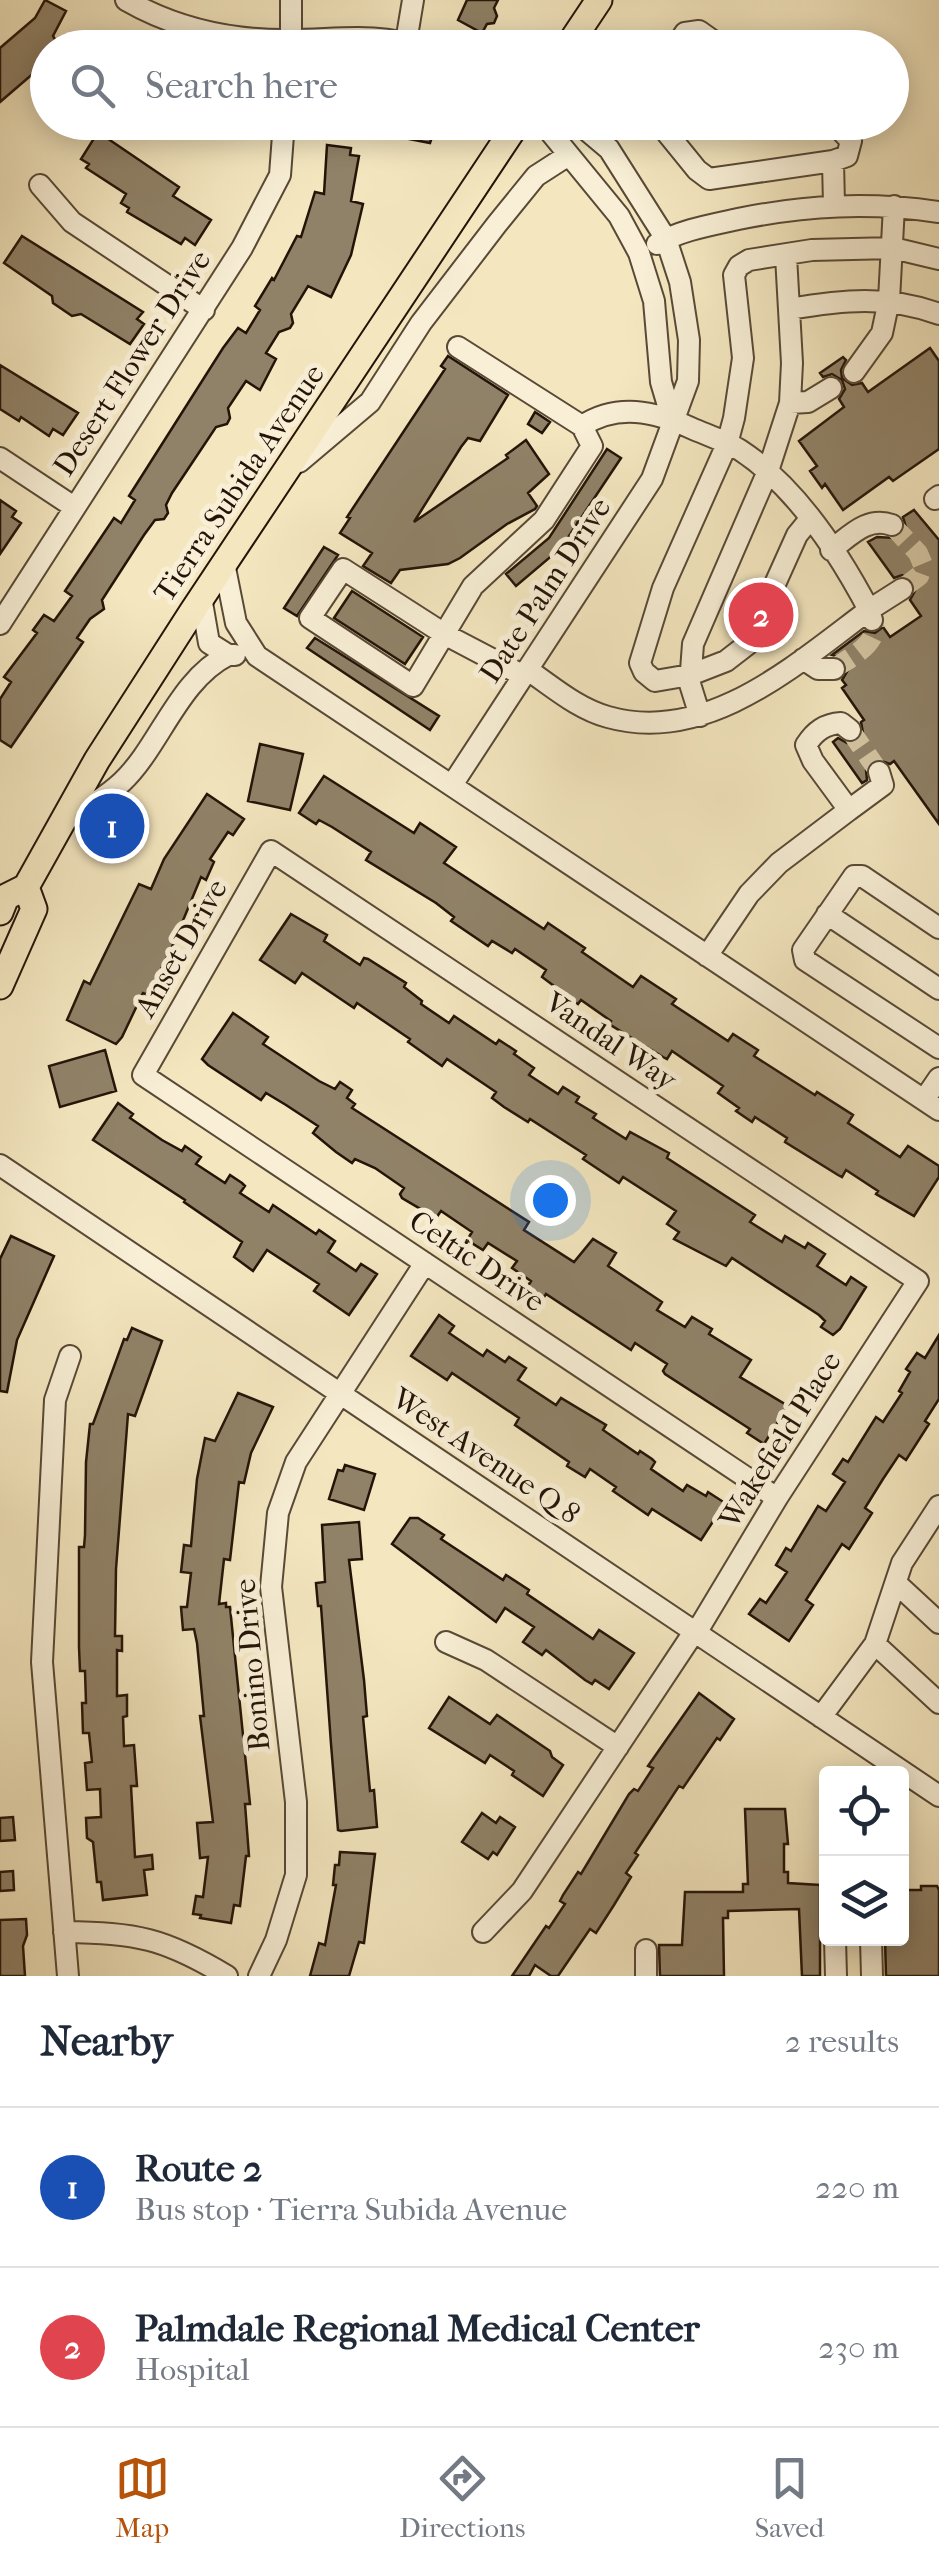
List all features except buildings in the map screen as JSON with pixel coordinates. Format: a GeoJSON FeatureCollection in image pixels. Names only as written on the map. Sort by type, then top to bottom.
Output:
{"type":"FeatureCollection","features":[{"type":"Feature","properties":{"kind":"main road"},"geometry":{"type":"LineString","coordinates":[[579,30],[599,0]]}},
{"type":"Feature","properties":{"kind":"main road","name":"Tierra Subida Avenue"},"geometry":{"type":"LineString","coordinates":[[0,912],[6,897],[26,887],[60,822],[201,597],[506,140]]}},
{"type":"Feature","properties":{"kind":"main road","name":"Tierra Subida Avenue"},"geometry":{"type":"LineString","coordinates":[[0,986],[34,909],[26,887]]}},
{"type":"Feature","properties":{"kind":"street"},"geometry":{"type":"LineString","coordinates":[[126,0],[194,30]]}},
{"type":"Feature","properties":{"kind":"street"},"geometry":{"type":"LineString","coordinates":[[291,0],[291,30]]}},
{"type":"Feature","properties":{"kind":"street"},"geometry":{"type":"LineString","coordinates":[[413,0],[414,30]]}},
{"type":"Feature","properties":{"kind":"street","name":"Desert Flower Drive"},"geometry":{"type":"LineString","coordinates":[[0,624],[242,248],[280,174],[283,140]]}},
{"type":"Feature","properties":{"kind":"street"},"geometry":{"type":"LineString","coordinates":[[555,140],[619,216],[639,253],[654,301],[661,382],[672,419]]}},
{"type":"Feature","properties":{"kind":"street","name":"Date Palm Drive"},"geometry":{"type":"LineString","coordinates":[[452,786],[652,479],[688,381],[689,340],[680,282],[666,238],[609,149],[599,140]]}},
{"type":"Feature","properties":{"kind":"street"},"geometry":{"type":"LineString","coordinates":[[673,140],[709,179],[833,161],[847,156],[849,140]]}},
{"type":"Feature","properties":{"kind":"street"},"geometry":{"type":"LineString","coordinates":[[282,476],[370,402],[420,324],[497,224],[536,176],[567,156]]}},
{"type":"Feature","properties":{"kind":"street"},"geometry":{"type":"LineString","coordinates":[[833,161],[834,205]]}},
{"type":"Feature","properties":{"kind":"street"},"geometry":{"type":"LineString","coordinates":[[40,186],[72,222],[204,310]]}},
{"type":"Feature","properties":{"kind":"street"},"geometry":{"type":"LineString","coordinates":[[639,253],[666,238],[777,211],[834,205],[939,212]]}},
{"type":"Feature","properties":{"kind":"street"},"geometry":{"type":"LineString","coordinates":[[854,372],[882,333],[889,300],[894,206]]}},
{"type":"Feature","properties":{"kind":"street"},"geometry":{"type":"LineString","coordinates":[[810,519],[797,534],[748,644],[726,661],[690,675],[655,680],[644,672],[640,663],[663,588],[734,418],[743,358],[734,276],[739,266],[749,260],[812,250],[893,248],[939,260]]}},
{"type":"Feature","properties":{"kind":"street"},"geometry":{"type":"LineString","coordinates":[[700,716],[690,684],[693,644],[768,471],[790,403],[786,256]]}},
{"type":"Feature","properties":{"kind":"street"},"geometry":{"type":"LineString","coordinates":[[790,309],[889,300],[939,314]]}},
{"type":"Feature","properties":{"kind":"street"},"geometry":{"type":"LineString","coordinates":[[458,347],[582,426],[592,446],[544,520],[473,586],[446,635],[413,686],[310,618],[344,569],[446,635],[526,673],[578,704],[607,717],[646,723],[700,716],[728,706],[871,616],[902,590]]}},
{"type":"Feature","properties":{"kind":"street"},"geometry":{"type":"LineString","coordinates":[[790,403],[808,402],[831,388]]}},
{"type":"Feature","properties":{"kind":"street"},"geometry":{"type":"LineString","coordinates":[[582,426],[598,415],[626,410],[672,419],[726,444],[768,471],[810,519],[871,616]]}},
{"type":"Feature","properties":{"kind":"street"},"geometry":{"type":"LineString","coordinates":[[0,458],[74,507]]}},
{"type":"Feature","properties":{"kind":"street"},"geometry":{"type":"LineString","coordinates":[[831,550],[870,522],[880,520],[892,525]]}},
{"type":"Feature","properties":{"kind":"street"},"geometry":{"type":"LineString","coordinates":[[224,563],[236,623],[257,656],[932,1105],[939,1078]]}},
{"type":"Feature","properties":{"kind":"street"},"geometry":{"type":"LineString","coordinates":[[201,597],[209,643],[228,655]]}},
{"type":"Feature","properties":{"kind":"street"},"geometry":{"type":"LineString","coordinates":[[60,822],[124,780],[212,663],[228,655],[257,656]]}},
{"type":"Feature","properties":{"kind":"street"},"geometry":{"type":"LineString","coordinates":[[803,659],[818,669],[834,669]]}},
{"type":"Feature","properties":{"kind":"street"},"geometry":{"type":"LineString","coordinates":[[849,810],[806,746],[813,734],[830,724],[841,723],[850,730]]}},
{"type":"Feature","properties":{"kind":"street"},"geometry":{"type":"LineString","coordinates":[[707,956],[749,894],[778,863],[883,785],[878,772]]}},
{"type":"Feature","properties":{"kind":"street","name":"Anset Drive"},"geometry":{"type":"LineString","coordinates":[[143,1075],[272,851]]}},
{"type":"Feature","properties":{"kind":"street","name":"Vandal Way"},"geometry":{"type":"LineString","coordinates":[[272,851],[918,1281]]}},
{"type":"Feature","properties":{"kind":"street"},"geometry":{"type":"LineString","coordinates":[[939,928],[862,876],[854,876],[803,950],[805,960],[939,1048]]}},
{"type":"Feature","properties":{"kind":"street"},"geometry":{"type":"LineString","coordinates":[[827,914],[939,989]]}},
{"type":"Feature","properties":{"kind":"street","name":"Celtic Drive"},"geometry":{"type":"LineString","coordinates":[[143,1075],[777,1498]]}},
{"type":"Feature","properties":{"kind":"street","name":"West Avenue Q 8"},"geometry":{"type":"LineString","coordinates":[[0,1165],[939,1796]]}},
{"type":"Feature","properties":{"kind":"street","name":"Bonino Drive"},"geometry":{"type":"LineString","coordinates":[[259,1976],[276,1940],[296,1875],[296,1802],[271,1587],[278,1513],[296,1462],[425,1263]]}},
{"type":"Feature","properties":{"kind":"street","name":"Wakefield Place"},"geometry":{"type":"LineString","coordinates":[[483,1932],[522,1891],[695,1632],[918,1281]]}},
{"type":"Feature","properties":{"kind":"street"},"geometry":{"type":"LineString","coordinates":[[68,1976],[42,1662],[56,1400],[70,1356]]}},
{"type":"Feature","properties":{"kind":"street"},"geometry":{"type":"LineString","coordinates":[[821,1717],[875,1644],[902,1563],[939,1506]]}},
{"type":"Feature","properties":{"kind":"street"},"geometry":{"type":"LineString","coordinates":[[896,1583],[939,1622]]}},
{"type":"Feature","properties":{"kind":"street"},"geometry":{"type":"LineString","coordinates":[[446,1642],[486,1660],[618,1746]]}},
{"type":"Feature","properties":{"kind":"street"},"geometry":{"type":"LineString","coordinates":[[875,1644],[939,1703]]}},
{"type":"Feature","properties":{"kind":"street"},"geometry":{"type":"LineString","coordinates":[[64,1932],[127,1933],[184,1950],[227,1976]]}},
{"type":"Feature","properties":{"kind":"street"},"geometry":{"type":"LineString","coordinates":[[835,1946],[836,1976]]}},
{"type":"Feature","properties":{"kind":"street"},"geometry":{"type":"LineString","coordinates":[[871,1946],[872,1976]]}},
{"type":"Feature","properties":{"kind":"street"},"geometry":{"type":"LineString","coordinates":[[646,1950],[646,1976]]}},
{"type":"Feature","properties":{"kind":"tunnel"},"geometry":{"type":"LineString","coordinates":[[892,525],[918,553],[923,565],[919,576],[902,589]]}},
{"type":"Feature","properties":{"kind":"tunnel"},"geometry":{"type":"LineString","coordinates":[[834,669],[868,643],[873,622]]}},
{"type":"Feature","properties":{"kind":"tunnel"},"geometry":{"type":"LineString","coordinates":[[850,730],[879,772]]}},
{"type":"Feature","properties":{"kind":"place","name":"Palmdale Regional Medical Center"},"geometry":{"type":"Point","coordinates":[761,615]}},
{"type":"Feature","properties":{"kind":"place","name":"Route 2"},"geometry":{"type":"Point","coordinates":[112,826]}}]}
